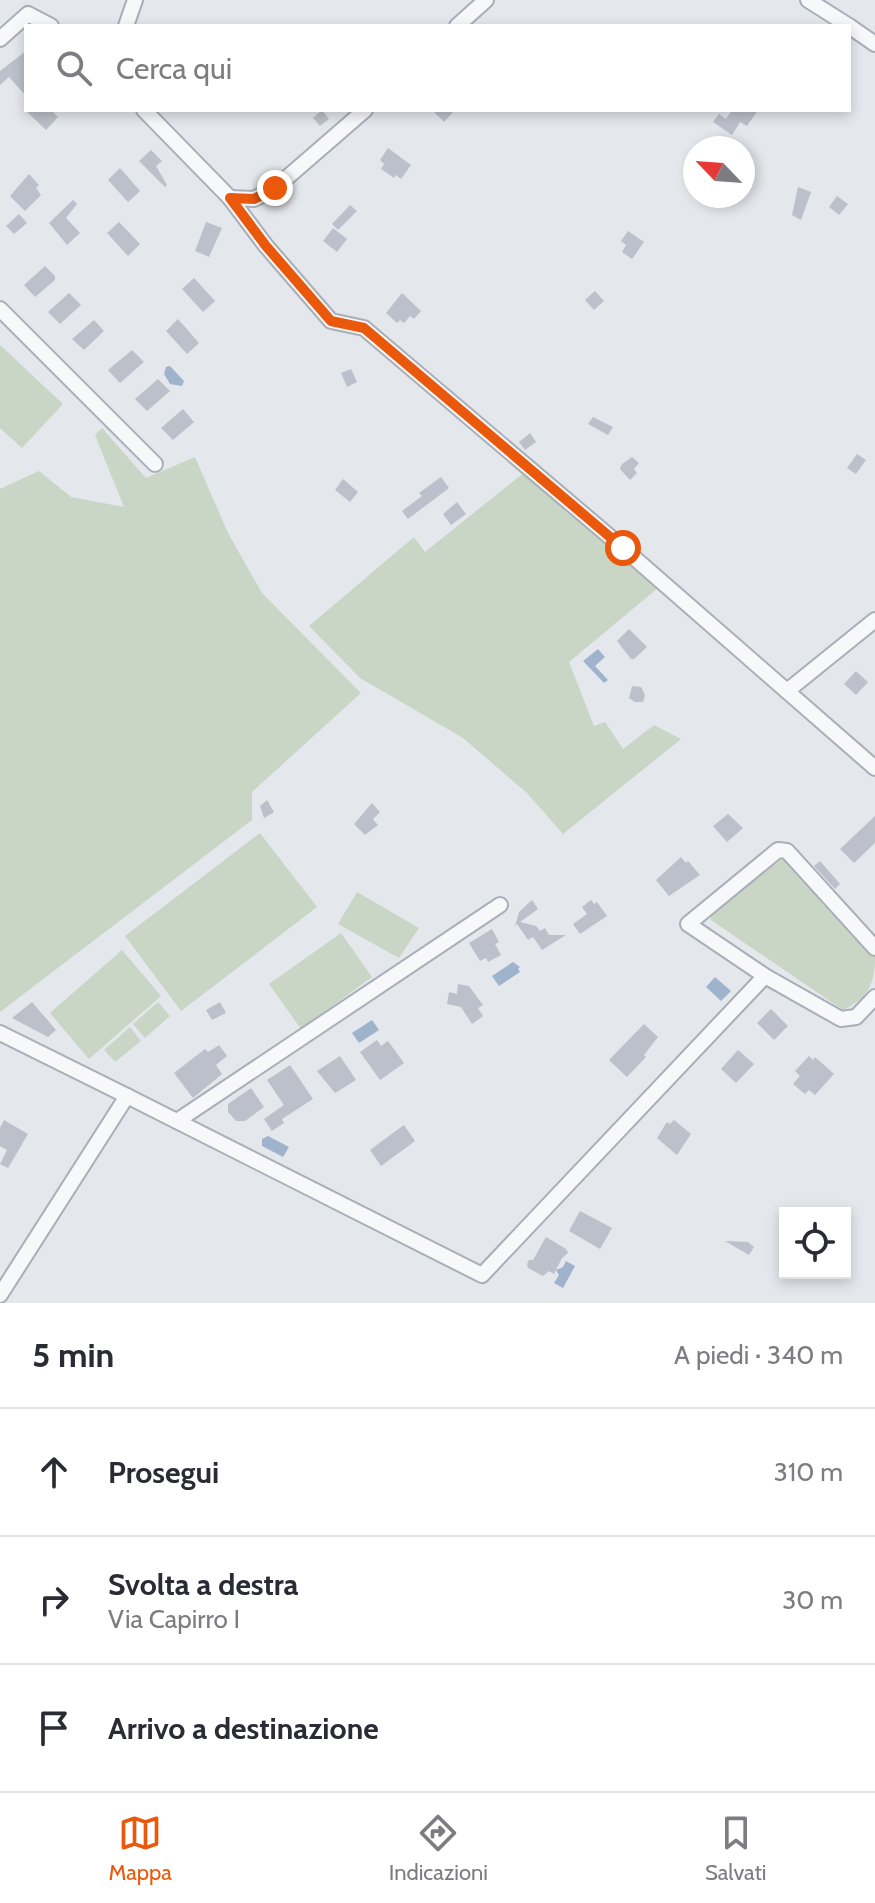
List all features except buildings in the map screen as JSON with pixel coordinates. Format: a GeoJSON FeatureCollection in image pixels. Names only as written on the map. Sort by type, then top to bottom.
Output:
{"type":"FeatureCollection","features":[{"type":"Feature","properties":{"kind":"street"},"geometry":{"type":"LineString","coordinates":[[127,24],[135,0]]}},
{"type":"Feature","properties":{"kind":"street"},"geometry":{"type":"LineString","coordinates":[[459,24],[486,0]]}},
{"type":"Feature","properties":{"kind":"street"},"geometry":{"type":"LineString","coordinates":[[808,0],[846,24]]}},
{"type":"Feature","properties":{"kind":"street"},"geometry":{"type":"LineString","coordinates":[[0,39],[28,14],[47,24]]}},
{"type":"Feature","properties":{"kind":"street"},"geometry":{"type":"LineString","coordinates":[[851,27],[875,44]]}},
{"type":"Feature","properties":{"kind":"street"},"geometry":{"type":"LineString","coordinates":[[146,112],[230,198],[266,246],[331,321],[364,328],[875,768]]}},
{"type":"Feature","properties":{"kind":"street"},"geometry":{"type":"LineString","coordinates":[[230,198],[254,199],[275,188],[363,112]]}},
{"type":"Feature","properties":{"kind":"street"},"geometry":{"type":"LineString","coordinates":[[0,309],[155,464]]}},
{"type":"Feature","properties":{"kind":"street"},"geometry":{"type":"LineString","coordinates":[[787,691],[875,620]]}},
{"type":"Feature","properties":{"kind":"street"},"geometry":{"type":"LineString","coordinates":[[875,948],[787,851],[778,850],[688,924],[765,976],[841,1019],[856,1017],[875,997]]}},
{"type":"Feature","properties":{"kind":"street"},"geometry":{"type":"LineString","coordinates":[[177,1121],[500,905]]}},
{"type":"Feature","properties":{"kind":"street"},"geometry":{"type":"LineString","coordinates":[[0,1033],[482,1275],[765,976]]}},
{"type":"Feature","properties":{"kind":"street"},"geometry":{"type":"LineString","coordinates":[[0,1295],[127,1096]]}},
{"type":"Feature","properties":{"kind":"green space"},"geometry":{"type":"Polygon","coordinates":[[[0,345],[63,404],[22,448],[0,428],[0,345]]]}},
{"type":"Feature","properties":{"kind":"green space"},"geometry":{"type":"Polygon","coordinates":[[[102,428],[146,478],[195,457],[228,533],[262,593],[361,693],[252,792],[252,820],[0,1012],[0,489],[39,471],[71,497],[124,507],[95,435],[102,428]]]}},
{"type":"Feature","properties":{"kind":"green space"},"geometry":{"type":"Polygon","coordinates":[[[526,471],[659,587],[569,662],[594,726],[605,722],[623,749],[654,725],[681,739],[563,834],[527,793],[463,738],[360,678],[309,626],[414,537],[425,552],[526,471]]]}},
{"type":"Feature","properties":{"kind":"green space"},"geometry":{"type":"Polygon","coordinates":[[[260,833],[317,907],[181,1011],[125,936],[260,833]]]}},
{"type":"Feature","properties":{"kind":"green space"},"geometry":{"type":"Polygon","coordinates":[[[785,857],[875,957],[872,982],[865,995],[843,1010],[711,920],[711,912],[785,857]]]}},
{"type":"Feature","properties":{"kind":"green space"},"geometry":{"type":"Polygon","coordinates":[[[357,892],[419,928],[399,958],[338,924],[357,892]]]}},
{"type":"Feature","properties":{"kind":"green space"},"geometry":{"type":"Polygon","coordinates":[[[341,933],[372,977],[301,1029],[269,984],[341,933]]]}},
{"type":"Feature","properties":{"kind":"green space"},"geometry":{"type":"Polygon","coordinates":[[[122,950],[161,996],[89,1059],[50,1013],[122,950]]]}},
{"type":"Feature","properties":{"kind":"green space"},"geometry":{"type":"Polygon","coordinates":[[[158,1002],[170,1016],[145,1038],[133,1024],[158,1002]]]}},
{"type":"Feature","properties":{"kind":"green space"},"geometry":{"type":"Polygon","coordinates":[[[130,1027],[141,1041],[115,1062],[104,1050],[130,1027]]]}},
{"type":"Feature","properties":{"kind":"water"},"geometry":{"type":"Polygon","coordinates":[[[170,366],[184,381],[182,386],[170,384],[164,374],[166,367],[170,366]]]}},
{"type":"Feature","properties":{"kind":"water"},"geometry":{"type":"Polygon","coordinates":[[[598,649],[605,657],[595,666],[608,680],[604,683],[583,661],[598,649]]]}},
{"type":"Feature","properties":{"kind":"water"},"geometry":{"type":"Polygon","coordinates":[[[513,962],[520,967],[520,972],[499,986],[492,976],[513,962]]]}},
{"type":"Feature","properties":{"kind":"water"},"geometry":{"type":"Polygon","coordinates":[[[715,977],[731,991],[721,1001],[706,987],[715,977]]]}},
{"type":"Feature","properties":{"kind":"water"},"geometry":{"type":"Polygon","coordinates":[[[372,1020],[379,1030],[359,1043],[352,1033],[372,1020]]]}},
{"type":"Feature","properties":{"kind":"water"},"geometry":{"type":"Polygon","coordinates":[[[268,1136],[289,1147],[283,1157],[262,1146],[262,1139],[268,1136]]]}},
{"type":"Feature","properties":{"kind":"water"},"geometry":{"type":"Polygon","coordinates":[[[566,1261],[575,1266],[563,1288],[554,1283],[559,1275],[556,1270],[563,1267],[566,1261]]]}},
{"type":"Feature","properties":{"kind":"route"},"geometry":{"type":"LineString","coordinates":[[275,188],[254,199],[230,198],[266,246],[331,321],[364,328],[623,548]]}}]}
